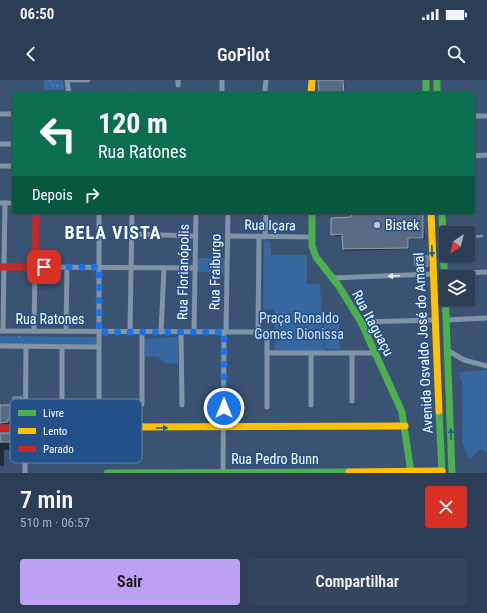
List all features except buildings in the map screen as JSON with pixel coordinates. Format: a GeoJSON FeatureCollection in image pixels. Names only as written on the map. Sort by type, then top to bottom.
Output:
{"type":"FeatureCollection","features":[{"type":"Feature","properties":{"kind":"street"},"geometry":{"type":"LineString","coordinates":[[222,80],[222,92]]}},
{"type":"Feature","properties":{"kind":"street"},"geometry":{"type":"LineString","coordinates":[[265,90],[266,80]]}},
{"type":"Feature","properties":{"kind":"street"},"geometry":{"type":"LineString","coordinates":[[311,92],[312,80]]}},
{"type":"Feature","properties":{"kind":"street"},"geometry":{"type":"LineString","coordinates":[[426,80],[426,92]]}},
{"type":"Feature","properties":{"kind":"street"},"geometry":{"type":"LineString","coordinates":[[437,80],[437,92]]}},
{"type":"Feature","properties":{"kind":"street"},"geometry":{"type":"LineString","coordinates":[[68,82],[69,92]]}},
{"type":"Feature","properties":{"kind":"street"},"geometry":{"type":"LineString","coordinates":[[0,114],[12,114]]}},
{"type":"Feature","properties":{"kind":"street"},"geometry":{"type":"LineString","coordinates":[[475,116],[487,116]]}},
{"type":"Feature","properties":{"kind":"street"},"geometry":{"type":"LineString","coordinates":[[0,144],[12,144]]}},
{"type":"Feature","properties":{"kind":"street"},"geometry":{"type":"LineString","coordinates":[[475,156],[487,155]]}},
{"type":"Feature","properties":{"kind":"street"},"geometry":{"type":"LineString","coordinates":[[0,166],[12,166]]}},
{"type":"Feature","properties":{"kind":"street"},"geometry":{"type":"LineString","coordinates":[[2,331],[3,202]]}},
{"type":"Feature","properties":{"kind":"street"},"geometry":{"type":"LineString","coordinates":[[34,331],[36,214]]}},
{"type":"Feature","properties":{"kind":"street"},"geometry":{"type":"LineString","coordinates":[[99,214],[99,399]]}},
{"type":"Feature","properties":{"kind":"street"},"geometry":{"type":"LineString","coordinates":[[130,332],[132,214]]}},
{"type":"Feature","properties":{"kind":"street","name":"Rua Florianópolis"},"geometry":{"type":"LineString","coordinates":[[194,332],[196,214]]}},
{"type":"Feature","properties":{"kind":"street","name":"Rua Fraiburgo"},"geometry":{"type":"LineString","coordinates":[[223,473],[228,214]]}},
{"type":"Feature","properties":{"kind":"street"},"geometry":{"type":"LineString","coordinates":[[258,332],[262,237],[266,214]]}},
{"type":"Feature","properties":{"kind":"street","name":"Rua Itaguaçu"},"geometry":{"type":"LineString","coordinates":[[312,214],[311,237],[316,257],[332,278],[361,322],[402,412],[411,472]]}},
{"type":"Feature","properties":{"kind":"street","name":"Avenida Osvaldo José do Amaral"},"geometry":{"type":"LineString","coordinates":[[431,214],[442,472]]}},
{"type":"Feature","properties":{"kind":"street","name":"Avenida Osvaldo José do Amaral"},"geometry":{"type":"LineString","coordinates":[[442,214],[443,226]]}},
{"type":"Feature","properties":{"kind":"street"},"geometry":{"type":"LineString","coordinates":[[131,234],[196,236]]}},
{"type":"Feature","properties":{"kind":"street","name":"Rua Içara"},"geometry":{"type":"LineString","coordinates":[[228,236],[311,237]]}},
{"type":"Feature","properties":{"kind":"street"},"geometry":{"type":"LineString","coordinates":[[2,267],[195,268]]}},
{"type":"Feature","properties":{"kind":"street"},"geometry":{"type":"LineString","coordinates":[[66,331],[67,267]]}},
{"type":"Feature","properties":{"kind":"street"},"geometry":{"type":"LineString","coordinates":[[162,332],[164,268]]}},
{"type":"Feature","properties":{"kind":"street"},"geometry":{"type":"LineString","coordinates":[[475,273],[487,272]]}},
{"type":"Feature","properties":{"kind":"street"},"geometry":{"type":"LineString","coordinates":[[332,278],[433,274]]}},
{"type":"Feature","properties":{"kind":"street"},"geometry":{"type":"LineString","coordinates":[[434,307],[439,304],[443,308],[446,330]]}},
{"type":"Feature","properties":{"kind":"street","name":"Avenida Osvaldo José do Amaral"},"geometry":{"type":"LineString","coordinates":[[445,306],[452,473]]}},
{"type":"Feature","properties":{"kind":"street"},"geometry":{"type":"LineString","coordinates":[[446,320],[487,318]]}},
{"type":"Feature","properties":{"kind":"street"},"geometry":{"type":"LineString","coordinates":[[361,322],[435,320]]}},
{"type":"Feature","properties":{"kind":"street","name":"Rua Ratones"},"geometry":{"type":"LineString","coordinates":[[2,331],[267,332],[267,352]]}},
{"type":"Feature","properties":{"kind":"street"},"geometry":{"type":"LineString","coordinates":[[142,332],[142,404]]}},
{"type":"Feature","properties":{"kind":"street"},"geometry":{"type":"LineString","coordinates":[[181,332],[182,405]]}},
{"type":"Feature","properties":{"kind":"street"},"geometry":{"type":"LineString","coordinates":[[0,346],[99,347]]}},
{"type":"Feature","properties":{"kind":"street"},"geometry":{"type":"LineString","coordinates":[[26,399],[27,346]]}},
{"type":"Feature","properties":{"kind":"street"},"geometry":{"type":"LineString","coordinates":[[62,347],[62,399]]}},
{"type":"Feature","properties":{"kind":"street"},"geometry":{"type":"LineString","coordinates":[[447,350],[464,360],[487,366]]}},
{"type":"Feature","properties":{"kind":"street"},"geometry":{"type":"LineString","coordinates":[[438,351],[441,362],[441,379],[444,381],[449,379]]}},
{"type":"Feature","properties":{"kind":"street"},"geometry":{"type":"LineString","coordinates":[[267,407],[267,352],[375,353]]}},
{"type":"Feature","properties":{"kind":"street"},"geometry":{"type":"LineString","coordinates":[[311,353],[311,405]]}},
{"type":"Feature","properties":{"kind":"street"},"geometry":{"type":"LineString","coordinates":[[352,353],[352,401]]}},
{"type":"Feature","properties":{"kind":"street"},"geometry":{"type":"LineString","coordinates":[[142,427],[405,426]]}},
{"type":"Feature","properties":{"kind":"street","name":"Rua Pedro Bunn"},"geometry":{"type":"LineString","coordinates":[[107,473],[442,472]]}},
{"type":"Feature","properties":{"kind":"lane"},"geometry":{"type":"LineString","coordinates":[[68,82],[89,81]]}},
{"type":"Feature","properties":{"kind":"lane"},"geometry":{"type":"LineString","coordinates":[[475,236],[482,236]]}},
{"type":"Feature","properties":{"kind":"path"},"geometry":{"type":"LineString","coordinates":[[49,80],[54,86],[68,82]]}},
{"type":"Feature","properties":{"kind":"path"},"geometry":{"type":"LineString","coordinates":[[14,331],[27,346]]}},
{"type":"Feature","properties":{"kind":"green space"},"geometry":{"type":"Polygon","coordinates":[[[44,80],[62,80],[64,83],[64,90],[44,90],[44,80]]]}},
{"type":"Feature","properties":{"kind":"green space","name":"Praça Ronaldo Gomes Dionissa"},"geometry":{"type":"Polygon","coordinates":[[[264,240],[270,241],[271,255],[307,255],[307,284],[320,284],[324,352],[275,351],[274,310],[263,309],[264,240]]]}},
{"type":"Feature","properties":{"kind":"green space"},"geometry":{"type":"Polygon","coordinates":[[[198,258],[226,258],[225,273],[197,272],[198,258]]]}},
{"type":"Feature","properties":{"kind":"green space"},"geometry":{"type":"Polygon","coordinates":[[[324,320],[339,320],[340,349],[325,349],[324,320]]]}},
{"type":"Feature","properties":{"kind":"green space"},"geometry":{"type":"Polygon","coordinates":[[[0,336],[97,337],[97,345],[0,344],[0,336]]]}},
{"type":"Feature","properties":{"kind":"green space"},"geometry":{"type":"Polygon","coordinates":[[[178,337],[178,364],[165,363],[157,356],[145,357],[144,339],[178,337]]]}},
{"type":"Feature","properties":{"kind":"green space"},"geometry":{"type":"Polygon","coordinates":[[[487,370],[487,453],[481,449],[469,459],[462,442],[463,388],[459,372],[487,370]]]}},
{"type":"Feature","properties":{"kind":"traffic: fast"},"geometry":{"type":"LineString","coordinates":[[426,80],[426,92]]}},
{"type":"Feature","properties":{"kind":"traffic: fast"},"geometry":{"type":"LineString","coordinates":[[437,80],[437,92]]}},
{"type":"Feature","properties":{"kind":"traffic: fast"},"geometry":{"type":"LineString","coordinates":[[312,214],[312,246],[316,257],[338,285],[361,322],[402,412],[411,473]]}},
{"type":"Feature","properties":{"kind":"traffic: fast"},"geometry":{"type":"LineString","coordinates":[[442,214],[452,473]]}},
{"type":"Feature","properties":{"kind":"traffic: fast"},"geometry":{"type":"LineString","coordinates":[[439,411],[442,473]]}},
{"type":"Feature","properties":{"kind":"traffic: fast"},"geometry":{"type":"LineString","coordinates":[[107,473],[349,472]]}},
{"type":"Feature","properties":{"kind":"traffic: slow"},"geometry":{"type":"LineString","coordinates":[[311,92],[312,80]]}},
{"type":"Feature","properties":{"kind":"traffic: slow"},"geometry":{"type":"LineString","coordinates":[[431,214],[439,411]]}},
{"type":"Feature","properties":{"kind":"traffic: slow"},"geometry":{"type":"LineString","coordinates":[[142,427],[405,426]]}},
{"type":"Feature","properties":{"kind":"traffic: slow"},"geometry":{"type":"LineString","coordinates":[[349,472],[442,471]]}},
{"type":"Feature","properties":{"kind":"traffic: jam"},"geometry":{"type":"LineString","coordinates":[[0,267],[35,267],[36,214]]}},
{"type":"Feature","properties":{"kind":"traffic: jam"},"geometry":{"type":"LineString","coordinates":[[0,428],[10,428]]}},
{"type":"Feature","properties":{"kind":"place","name":"Bistek"},"geometry":{"type":"Point","coordinates":[377,225]}},
{"type":"Feature","properties":{"kind":"district","name":"BELA VISTA"},"geometry":{"type":"Point","coordinates":[113,232]}},
{"type":"Feature","properties":{"kind":"route"},"geometry":{"type":"LineString","coordinates":[[44,267],[99,267],[99,332],[224,332],[224,408]]}}]}
